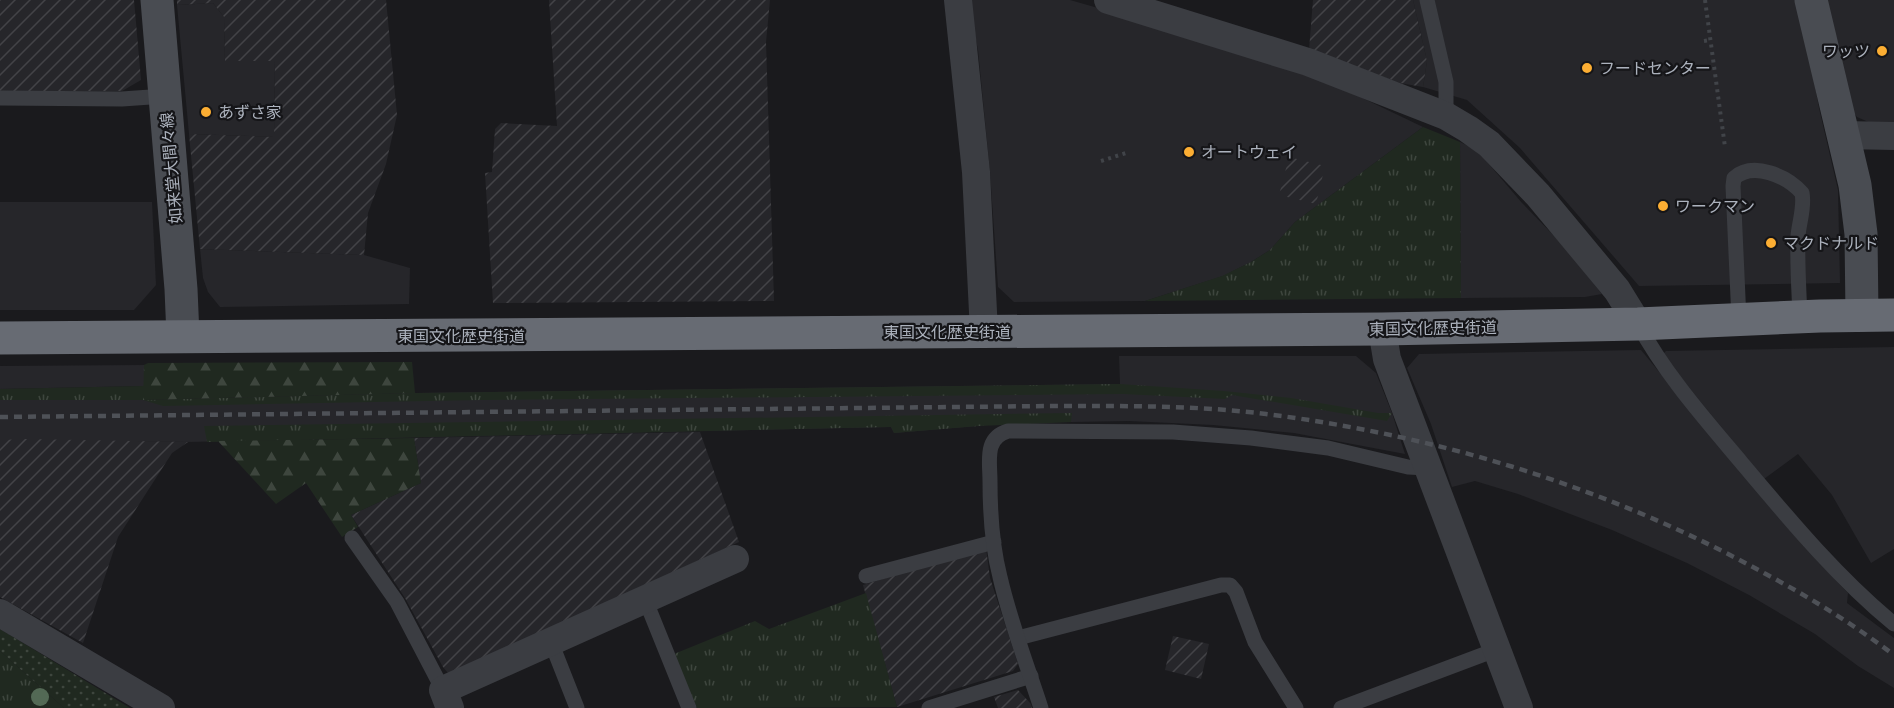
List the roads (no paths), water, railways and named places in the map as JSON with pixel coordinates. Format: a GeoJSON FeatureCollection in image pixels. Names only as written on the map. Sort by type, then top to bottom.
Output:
{"type":"FeatureCollection","features":[{"type":"Feature","properties":{"kind":"highway","name":"東国文化歴史街道"},"geometry":{"type":"LineString","coordinates":[[0,338],[1382,329],[1638,324],[1878,315]]}},
{"type":"Feature","properties":{"kind":"main road","name":"如来堂大間々線"},"geometry":{"type":"LineString","coordinates":[[157,0],[183,336]]}},
{"type":"Feature","properties":{"kind":"main road"},"geometry":{"type":"LineString","coordinates":[[1810,0],[1843,135],[1878,315]]}},
{"type":"Feature","properties":{"kind":"street"},"geometry":{"type":"LineString","coordinates":[[958,0],[976,172],[984,332]]}},
{"type":"Feature","properties":{"kind":"street"},"geometry":{"type":"LineString","coordinates":[[1108,0],[1308,62],[1446,116],[1468,129],[1489,144],[1513,167],[1617,290],[1638,324]]}},
{"type":"Feature","properties":{"kind":"street"},"geometry":{"type":"LineString","coordinates":[[1843,135],[1894,136]]}},
{"type":"Feature","properties":{"kind":"street"},"geometry":{"type":"LineString","coordinates":[[1382,329],[1386,359],[1520,708]]}},
{"type":"Feature","properties":{"kind":"street"},"geometry":{"type":"LineString","coordinates":[[447,699],[551,642],[735,559]]}},
{"type":"Feature","properties":{"kind":"street"},"geometry":{"type":"LineString","coordinates":[[0,613],[161,708]]}},
{"type":"Feature","properties":{"kind":"lane"},"geometry":{"type":"LineString","coordinates":[[1427,0],[1446,82],[1446,116]]}},
{"type":"Feature","properties":{"kind":"lane"},"geometry":{"type":"LineString","coordinates":[[0,98],[122,99],[165,96]]}},
{"type":"Feature","properties":{"kind":"lane"},"geometry":{"type":"LineString","coordinates":[[1739,320],[1733,186],[1734,178],[1740,173],[1756,170],[1784,180],[1802,194],[1798,257],[1800,317]]}},
{"type":"Feature","properties":{"kind":"lane"},"geometry":{"type":"LineString","coordinates":[[1638,324],[1654,353],[1706,421],[1813,547],[1872,606],[1894,624]]}},
{"type":"Feature","properties":{"kind":"lane"},"geometry":{"type":"LineString","coordinates":[[1041,708],[999,574],[994,542],[990,494],[990,448],[992,441],[999,434],[1008,432],[1173,432],[1251,438],[1328,448],[1408,467],[1427,468]]}},
{"type":"Feature","properties":{"kind":"lane"},"geometry":{"type":"LineString","coordinates":[[352,538],[397,602],[447,699]]}},
{"type":"Feature","properties":{"kind":"lane"},"geometry":{"type":"LineString","coordinates":[[866,576],[994,542]]}},
{"type":"Feature","properties":{"kind":"lane"},"geometry":{"type":"LineString","coordinates":[[1018,638],[1221,585],[1230,585],[1236,592],[1255,642],[1296,708]]}},
{"type":"Feature","properties":{"kind":"lane"},"geometry":{"type":"LineString","coordinates":[[645,599],[690,708]]}},
{"type":"Feature","properties":{"kind":"lane"},"geometry":{"type":"LineString","coordinates":[[551,642],[577,708]]}},
{"type":"Feature","properties":{"kind":"lane"},"geometry":{"type":"LineString","coordinates":[[1341,708],[1498,649]]}},
{"type":"Feature","properties":{"kind":"lane"},"geometry":{"type":"LineString","coordinates":[[929,708],[1031,676]]}},
{"type":"Feature","properties":{"kind":"railway"},"geometry":{"type":"LineString","coordinates":[[0,417],[1049,406],[1131,406],[1266,414],[1396,436],[1522,470],[1584,491],[1645,515],[1764,573],[1830,611],[1894,655]]}},
{"type":"Feature","properties":{"kind":"place","name":"ワッツ"},"geometry":{"type":"Point","coordinates":[1882,51]}},
{"type":"Feature","properties":{"kind":"place","name":"フードセンター"},"geometry":{"type":"Point","coordinates":[1587,68]}},
{"type":"Feature","properties":{"kind":"place","name":"あずさ家"},"geometry":{"type":"Point","coordinates":[206,112]}},
{"type":"Feature","properties":{"kind":"place","name":"オートウェイ"},"geometry":{"type":"Point","coordinates":[1189,152]}},
{"type":"Feature","properties":{"kind":"place","name":"ワークマン"},"geometry":{"type":"Point","coordinates":[1663,206]}},
{"type":"Feature","properties":{"kind":"place","name":"マクドナルド"},"geometry":{"type":"Point","coordinates":[1771,243]}}]}
